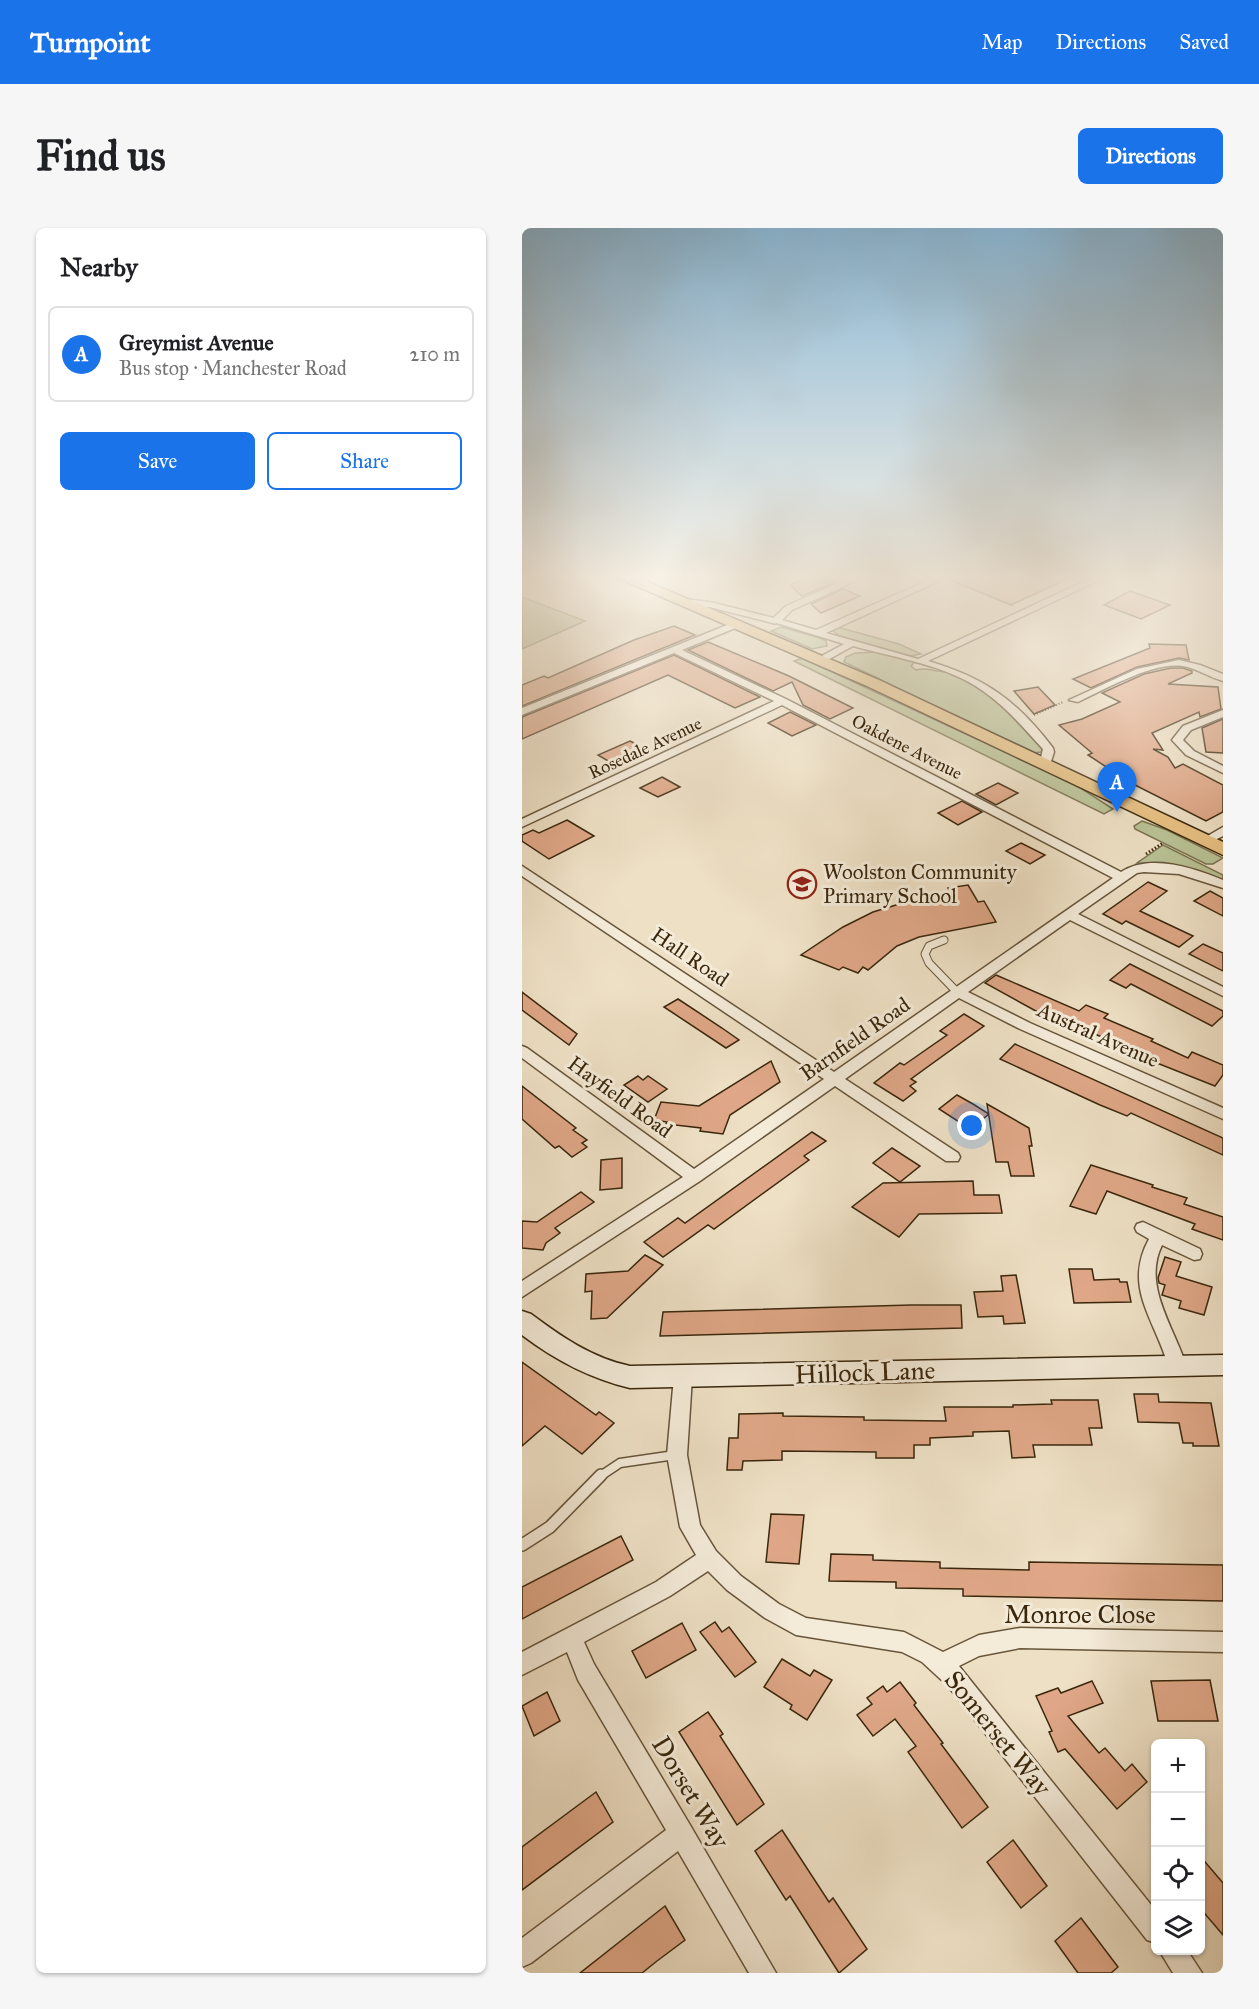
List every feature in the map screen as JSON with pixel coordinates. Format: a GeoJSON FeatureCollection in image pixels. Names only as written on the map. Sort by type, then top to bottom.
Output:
{"type":"FeatureCollection","features":[{"type":"Feature","properties":{"kind":"main road"},"geometry":{"type":"LineString","coordinates":[[813,656],[1223,849]]}},
{"type":"Feature","properties":{"kind":"street"},"geometry":{"type":"LineString","coordinates":[[522,712],[659,656]]}},
{"type":"Feature","properties":{"kind":"street","name":"Oakdene Avenue"},"geometry":{"type":"LineString","coordinates":[[688,656],[782,701],[1122,877]]}},
{"type":"Feature","properties":{"kind":"street"},"geometry":{"type":"LineString","coordinates":[[821,660],[828,656]]}},
{"type":"Feature","properties":{"kind":"street"},"geometry":{"type":"LineString","coordinates":[[899,656],[977,681],[1004,700],[1048,748],[1045,766]]}},
{"type":"Feature","properties":{"kind":"street"},"geometry":{"type":"LineString","coordinates":[[919,662],[931,656]]}},
{"type":"Feature","properties":{"kind":"street"},"geometry":{"type":"LineString","coordinates":[[1074,700],[1161,664],[1191,665],[1223,678]]}},
{"type":"Feature","properties":{"kind":"street","name":"Rosedale Avenue"},"geometry":{"type":"LineString","coordinates":[[522,823],[652,764],[782,701]]}},
{"type":"Feature","properties":{"kind":"street"},"geometry":{"type":"LineString","coordinates":[[1223,713],[1187,728],[1177,740],[1190,753],[1223,770]]}},
{"type":"Feature","properties":{"kind":"street"},"geometry":{"type":"LineString","coordinates":[[1205,841],[1223,831]]}},
{"type":"Feature","properties":{"kind":"street","name":"Barnfield Road"},"geometry":{"type":"LineString","coordinates":[[522,1290],[694,1177],[1133,870],[1152,867],[1190,873],[1223,884]]}},
{"type":"Feature","properties":{"kind":"street","name":"Hall Road"},"geometry":{"type":"LineString","coordinates":[[525,876],[836,1078],[952,1157]]}},
{"type":"Feature","properties":{"kind":"street"},"geometry":{"type":"LineString","coordinates":[[1069,915],[1223,992]]}},
{"type":"Feature","properties":{"kind":"street","name":"Austral Avenue"},"geometry":{"type":"LineString","coordinates":[[957,992],[1026,1026],[1223,1113]]}},
{"type":"Feature","properties":{"kind":"street","name":"Hayfield Road"},"geometry":{"type":"LineString","coordinates":[[522,1051],[694,1177]]}},
{"type":"Feature","properties":{"kind":"street"},"geometry":{"type":"LineString","coordinates":[[1143,1228],[1194,1254]]}},
{"type":"Feature","properties":{"kind":"street"},"geometry":{"type":"LineString","coordinates":[[1160,1236],[1149,1253],[1146,1277],[1152,1306],[1172,1344],[1177,1365]]}},
{"type":"Feature","properties":{"kind":"street","name":"Hillock Lane"},"geometry":{"type":"LineString","coordinates":[[522,1321],[568,1355],[609,1373],[630,1377],[1223,1365]]}},
{"type":"Feature","properties":{"kind":"street","name":"Somerset Way"},"geometry":{"type":"LineString","coordinates":[[683,1377],[677,1455],[690,1527],[709,1558],[734,1583],[772,1611],[804,1628],[836,1634],[897,1640],[917,1647],[942,1665],[956,1678],[1151,1926]]}},
{"type":"Feature","properties":{"kind":"street"},"geometry":{"type":"LineString","coordinates":[[522,1664],[663,1589],[709,1558]]}},
{"type":"Feature","properties":{"kind":"street","name":"Dorset Way"},"geometry":{"type":"LineString","coordinates":[[572,1638],[586,1672],[764,1973]]}},
{"type":"Feature","properties":{"kind":"street","name":"Monroe Close"},"geometry":{"type":"LineString","coordinates":[[942,1665],[978,1645],[1020,1638],[1223,1642]]}},
{"type":"Feature","properties":{"kind":"street"},"geometry":{"type":"LineString","coordinates":[[522,1954],[682,1833]]}},
{"type":"Feature","properties":{"kind":"street"},"geometry":{"type":"LineString","coordinates":[[1175,1955],[1189,1973]]}},
{"type":"Feature","properties":{"kind":"lane"},"geometry":{"type":"LineString","coordinates":[[944,940],[928,946],[926,954],[929,963],[957,992]]}},
{"type":"Feature","properties":{"kind":"lane"},"geometry":{"type":"LineString","coordinates":[[522,1545],[550,1527],[600,1476],[620,1462],[677,1455]]}},
{"type":"Feature","properties":{"kind":"path"},"geometry":{"type":"LineString","coordinates":[[1022,720],[1074,700]]}},
{"type":"Feature","properties":{"kind":"green space"},"geometry":{"type":"Polygon","coordinates":[[[895,656],[915,662],[911,666],[916,670],[925,669],[954,674],[969,680],[983,689],[1008,712],[1042,749],[1041,752],[1032,753],[844,662],[846,657],[895,656]]]}},
{"type":"Feature","properties":{"kind":"green space"},"geometry":{"type":"Polygon","coordinates":[[[802,658],[1076,785],[1113,809],[1104,814],[794,661],[802,658]]]}},
{"type":"Feature","properties":{"kind":"green space"},"geometry":{"type":"Polygon","coordinates":[[[1142,821],[1167,830],[1223,858],[1213,864],[1206,864],[1135,829],[1134,826],[1142,821]]]}},
{"type":"Feature","properties":{"kind":"green space"},"geometry":{"type":"Polygon","coordinates":[[[1163,845],[1223,875],[1223,881],[1165,865],[1137,863],[1163,845]]]}},
{"type":"Feature","properties":{"kind":"building"},"geometry":{"type":"Polygon","coordinates":[[[597,656],[643,656],[522,706],[522,685],[544,676],[548,678],[597,656]]]}},
{"type":"Feature","properties":{"kind":"building"},"geometry":{"type":"Polygon","coordinates":[[[670,656],[677,656],[760,697],[735,708],[668,675],[522,739],[522,717],[670,656]]]}},
{"type":"Feature","properties":{"kind":"building"},"geometry":{"type":"Polygon","coordinates":[[[701,656],[742,656],[789,676],[853,708],[830,719],[803,705],[792,682],[773,691],[701,656]]]}},
{"type":"Feature","properties":{"kind":"building"},"geometry":{"type":"Polygon","coordinates":[[[1129,656],[1188,656],[1189,660],[1179,658],[1137,667],[1091,688],[1073,679],[1129,656]]]}},
{"type":"Feature","properties":{"kind":"building"},"geometry":{"type":"Polygon","coordinates":[[[1171,668],[1183,668],[1192,673],[1168,684],[1218,687],[1221,709],[1200,717],[1199,712],[1152,733],[1163,750],[1153,749],[1168,757],[1175,768],[1183,764],[1223,785],[1223,812],[1206,821],[1131,783],[1088,755],[1092,753],[1059,725],[1082,719],[1120,702],[1102,693],[1144,674],[1171,668]]]}},
{"type":"Feature","properties":{"kind":"building"},"geometry":{"type":"Polygon","coordinates":[[[1038,687],[1055,705],[1034,714],[1014,691],[1038,687]]]}},
{"type":"Feature","properties":{"kind":"building"},"geometry":{"type":"Polygon","coordinates":[[[790,712],[816,725],[792,736],[768,723],[790,712]]]}},
{"type":"Feature","properties":{"kind":"building"},"geometry":{"type":"Polygon","coordinates":[[[1223,719],[1223,753],[1206,752],[1202,728],[1223,719]]]}},
{"type":"Feature","properties":{"kind":"building"},"geometry":{"type":"Polygon","coordinates":[[[630,741],[647,750],[615,765],[598,755],[630,741]]]}},
{"type":"Feature","properties":{"kind":"building"},"geometry":{"type":"Polygon","coordinates":[[[662,777],[680,787],[658,797],[640,788],[662,777]]]}},
{"type":"Feature","properties":{"kind":"building"},"geometry":{"type":"Polygon","coordinates":[[[998,783],[1018,793],[996,805],[976,794],[998,783]]]}},
{"type":"Feature","properties":{"kind":"building"},"geometry":{"type":"Polygon","coordinates":[[[962,801],[982,812],[958,825],[938,813],[962,801]]]}},
{"type":"Feature","properties":{"kind":"building"},"geometry":{"type":"Polygon","coordinates":[[[567,820],[594,836],[549,859],[522,841],[522,835],[533,830],[539,833],[567,820]]]}},
{"type":"Feature","properties":{"kind":"building"},"geometry":{"type":"Polygon","coordinates":[[[1021,843],[1045,855],[1030,864],[1006,851],[1021,843]]]}},
{"type":"Feature","properties":{"kind":"building"},"geometry":{"type":"Polygon","coordinates":[[[1148,882],[1167,891],[1140,911],[1193,936],[1179,947],[1126,921],[1122,924],[1103,914],[1148,882]]]}},
{"type":"Feature","properties":{"kind":"building"},"geometry":{"type":"Polygon","coordinates":[[[968,885],[978,902],[984,901],[996,922],[919,937],[897,946],[868,970],[863,967],[858,973],[843,967],[839,970],[801,955],[843,927],[873,912],[906,902],[951,893],[948,888],[968,885]]]}},
{"type":"Feature","properties":{"kind":"building"},"geometry":{"type":"Polygon","coordinates":[[[1210,891],[1223,898],[1223,916],[1194,901],[1210,891]]]}},
{"type":"Feature","properties":{"kind":"building"},"geometry":{"type":"Polygon","coordinates":[[[1203,944],[1223,953],[1223,971],[1189,954],[1203,944]]]}},
{"type":"Feature","properties":{"kind":"building"},"geometry":{"type":"Polygon","coordinates":[[[1130,964],[1223,1011],[1223,1016],[1212,1026],[1131,984],[1126,988],[1110,980],[1130,964]]]}},
{"type":"Feature","properties":{"kind":"building"},"geometry":{"type":"Polygon","coordinates":[[[996,975],[1079,1011],[1086,1005],[1108,1014],[1104,1018],[1153,1039],[1151,1041],[1188,1058],[1192,1052],[1223,1065],[1223,1075],[1215,1086],[1129,1052],[1131,1050],[1077,1026],[1074,1029],[985,983],[996,975]]]}},
{"type":"Feature","properties":{"kind":"building"},"geometry":{"type":"Polygon","coordinates":[[[522,992],[577,1034],[569,1045],[522,1010],[522,992]]]}},
{"type":"Feature","properties":{"kind":"building"},"geometry":{"type":"Polygon","coordinates":[[[678,999],[739,1040],[726,1048],[664,1007],[678,999]]]}},
{"type":"Feature","properties":{"kind":"building"},"geometry":{"type":"Polygon","coordinates":[[[964,1014],[984,1026],[911,1079],[916,1082],[910,1086],[916,1091],[903,1101],[874,1083],[900,1063],[904,1065],[947,1035],[940,1031],[964,1014]]]}},
{"type":"Feature","properties":{"kind":"building"},"geometry":{"type":"Polygon","coordinates":[[[1015,1044],[1223,1138],[1223,1155],[1131,1113],[1127,1116],[1100,1105],[1000,1059],[1015,1044]]]}},
{"type":"Feature","properties":{"kind":"building"},"geometry":{"type":"Polygon","coordinates":[[[771,1061],[780,1082],[730,1115],[723,1134],[654,1120],[661,1102],[699,1106],[771,1061]]]}},
{"type":"Feature","properties":{"kind":"building"},"geometry":{"type":"Polygon","coordinates":[[[638,1076],[643,1080],[648,1076],[667,1089],[648,1102],[624,1085],[638,1076]]]}},
{"type":"Feature","properties":{"kind":"building"},"geometry":{"type":"Polygon","coordinates":[[[522,1086],[576,1128],[573,1130],[587,1140],[582,1143],[587,1147],[572,1157],[559,1146],[555,1148],[522,1119],[522,1086]]]}},
{"type":"Feature","properties":{"kind":"building"},"geometry":{"type":"Polygon","coordinates":[[[957,1095],[989,1114],[970,1129],[939,1109],[957,1095]]]}},
{"type":"Feature","properties":{"kind":"building"},"geometry":{"type":"Polygon","coordinates":[[[987,1104],[1029,1128],[1032,1146],[1029,1146],[1034,1176],[1011,1176],[1008,1162],[996,1162],[987,1104]]]}},
{"type":"Feature","properties":{"kind":"building"},"geometry":{"type":"Polygon","coordinates":[[[812,1132],[826,1141],[804,1156],[809,1160],[714,1229],[708,1225],[663,1257],[644,1242],[678,1218],[685,1223],[812,1132]]]}},
{"type":"Feature","properties":{"kind":"building"},"geometry":{"type":"Polygon","coordinates":[[[892,1148],[920,1166],[900,1182],[873,1163],[892,1148]]]}},
{"type":"Feature","properties":{"kind":"building"},"geometry":{"type":"Polygon","coordinates":[[[622,1158],[622,1188],[600,1190],[601,1160],[622,1158]]]}},
{"type":"Feature","properties":{"kind":"building"},"geometry":{"type":"Polygon","coordinates":[[[1091,1165],[1187,1198],[1184,1204],[1223,1217],[1223,1240],[1192,1229],[1195,1224],[1107,1191],[1096,1214],[1070,1206],[1091,1165]]]}},
{"type":"Feature","properties":{"kind":"building"},"geometry":{"type":"Polygon","coordinates":[[[973,1181],[974,1195],[999,1195],[1002,1213],[919,1214],[899,1237],[852,1207],[883,1183],[973,1181]]]}},
{"type":"Feature","properties":{"kind":"building"},"geometry":{"type":"Polygon","coordinates":[[[581,1192],[594,1202],[555,1228],[560,1233],[546,1243],[543,1250],[522,1248],[522,1221],[537,1222],[581,1192]]]}},
{"type":"Feature","properties":{"kind":"building"},"geometry":{"type":"Polygon","coordinates":[[[645,1255],[663,1265],[607,1318],[591,1319],[592,1291],[585,1292],[586,1274],[628,1271],[645,1255]]]}},
{"type":"Feature","properties":{"kind":"building"},"geometry":{"type":"Polygon","coordinates":[[[1165,1257],[1181,1262],[1176,1276],[1212,1287],[1204,1315],[1179,1308],[1181,1301],[1162,1295],[1165,1285],[1159,1283],[1158,1278],[1165,1257]]]}},
{"type":"Feature","properties":{"kind":"building"},"geometry":{"type":"Polygon","coordinates":[[[1069,1269],[1092,1269],[1094,1280],[1119,1279],[1120,1282],[1127,1282],[1131,1302],[1074,1303],[1069,1269]]]}},
{"type":"Feature","properties":{"kind":"building"},"geometry":{"type":"Polygon","coordinates":[[[1016,1275],[1025,1323],[1004,1324],[1003,1316],[978,1317],[974,1292],[1003,1291],[1001,1276],[1016,1275]]]}},
{"type":"Feature","properties":{"kind":"building"},"geometry":{"type":"Polygon","coordinates":[[[961,1305],[962,1328],[660,1336],[663,1312],[961,1305]]]}},
{"type":"Feature","properties":{"kind":"building"},"geometry":{"type":"Polygon","coordinates":[[[522,1362],[596,1415],[599,1412],[614,1423],[582,1454],[545,1426],[522,1446],[522,1362]]]}},
{"type":"Feature","properties":{"kind":"building"},"geometry":{"type":"Polygon","coordinates":[[[1134,1394],[1158,1394],[1159,1402],[1211,1403],[1219,1446],[1193,1446],[1193,1443],[1183,1443],[1179,1423],[1138,1422],[1134,1394]]]}},
{"type":"Feature","properties":{"kind":"building"},"geometry":{"type":"Polygon","coordinates":[[[1051,1400],[1098,1400],[1102,1428],[1089,1428],[1092,1445],[1033,1445],[1035,1457],[1012,1458],[1009,1431],[973,1432],[973,1436],[930,1438],[930,1445],[914,1445],[914,1458],[876,1458],[876,1452],[782,1451],[782,1460],[743,1461],[742,1470],[727,1470],[729,1438],[738,1438],[739,1414],[783,1413],[783,1416],[864,1417],[864,1420],[946,1421],[944,1407],[1013,1407],[1013,1405],[1052,1404],[1051,1400]]]}},
{"type":"Feature","properties":{"kind":"building"},"geometry":{"type":"Polygon","coordinates":[[[771,1514],[804,1515],[799,1564],[766,1562],[771,1514]]]}},
{"type":"Feature","properties":{"kind":"building"},"geometry":{"type":"Polygon","coordinates":[[[621,1536],[633,1560],[522,1619],[522,1587],[621,1536]]]}},
{"type":"Feature","properties":{"kind":"building"},"geometry":{"type":"Polygon","coordinates":[[[831,1554],[873,1555],[873,1560],[940,1562],[940,1568],[1029,1570],[1029,1562],[1223,1565],[1223,1601],[963,1596],[963,1589],[896,1588],[896,1582],[829,1581],[831,1554]]]}},
{"type":"Feature","properties":{"kind":"building"},"geometry":{"type":"Polygon","coordinates":[[[715,1622],[722,1632],[729,1627],[756,1662],[735,1677],[700,1632],[715,1622]]]}},
{"type":"Feature","properties":{"kind":"building"},"geometry":{"type":"Polygon","coordinates":[[[682,1623],[696,1650],[646,1678],[632,1651],[682,1623]]]}},
{"type":"Feature","properties":{"kind":"building"},"geometry":{"type":"Polygon","coordinates":[[[782,1659],[810,1676],[814,1670],[832,1680],[807,1720],[790,1709],[792,1705],[764,1687],[782,1659]]]}},
{"type":"Feature","properties":{"kind":"building"},"geometry":{"type":"Polygon","coordinates":[[[1210,1680],[1218,1721],[1158,1721],[1151,1681],[1210,1680]]]}},
{"type":"Feature","properties":{"kind":"building"},"geometry":{"type":"Polygon","coordinates":[[[1092,1681],[1103,1703],[1068,1716],[1099,1753],[1105,1748],[1125,1771],[1132,1764],[1147,1782],[1117,1809],[1065,1749],[1058,1752],[1049,1732],[1052,1731],[1036,1696],[1058,1688],[1061,1693],[1092,1681]]]}},
{"type":"Feature","properties":{"kind":"building"},"geometry":{"type":"Polygon","coordinates":[[[900,1682],[916,1703],[914,1705],[943,1743],[941,1744],[988,1807],[962,1828],[908,1752],[916,1746],[895,1719],[873,1736],[857,1715],[872,1704],[867,1698],[883,1686],[887,1692],[900,1682]]]}},
{"type":"Feature","properties":{"kind":"building"},"geometry":{"type":"Polygon","coordinates":[[[547,1692],[560,1721],[534,1736],[522,1706],[547,1692]]]}},
{"type":"Feature","properties":{"kind":"building"},"geometry":{"type":"Polygon","coordinates":[[[708,1712],[723,1734],[720,1736],[764,1804],[737,1825],[679,1732],[708,1712]]]}},
{"type":"Feature","properties":{"kind":"building"},"geometry":{"type":"Polygon","coordinates":[[[596,1792],[613,1822],[522,1890],[522,1847],[596,1792]]]}},
{"type":"Feature","properties":{"kind":"building"},"geometry":{"type":"Polygon","coordinates":[[[782,1830],[829,1902],[833,1898],[867,1949],[839,1973],[790,1896],[786,1900],[755,1851],[782,1830]]]}},
{"type":"Feature","properties":{"kind":"building"},"geometry":{"type":"Polygon","coordinates":[[[1013,1840],[1047,1886],[1021,1908],[987,1862],[1013,1840]]]}},
{"type":"Feature","properties":{"kind":"building"},"geometry":{"type":"Polygon","coordinates":[[[1205,1862],[1223,1883],[1223,1935],[1205,1914],[1205,1862]]]}},
{"type":"Feature","properties":{"kind":"building"},"geometry":{"type":"Polygon","coordinates":[[[665,1906],[685,1940],[642,1973],[580,1973],[665,1906]]]}},
{"type":"Feature","properties":{"kind":"building"},"geometry":{"type":"Polygon","coordinates":[[[1081,1918],[1118,1967],[1111,1973],[1078,1973],[1055,1941],[1081,1918]]]}},
{"type":"Feature","properties":{"kind":"place","name":"Greymist Avenue"},"geometry":{"type":"Point","coordinates":[1117,812]}},
{"type":"Feature","properties":{"kind":"place","name":"Woolston Community Primary School"},"geometry":{"type":"Point","coordinates":[802,884]}}]}
